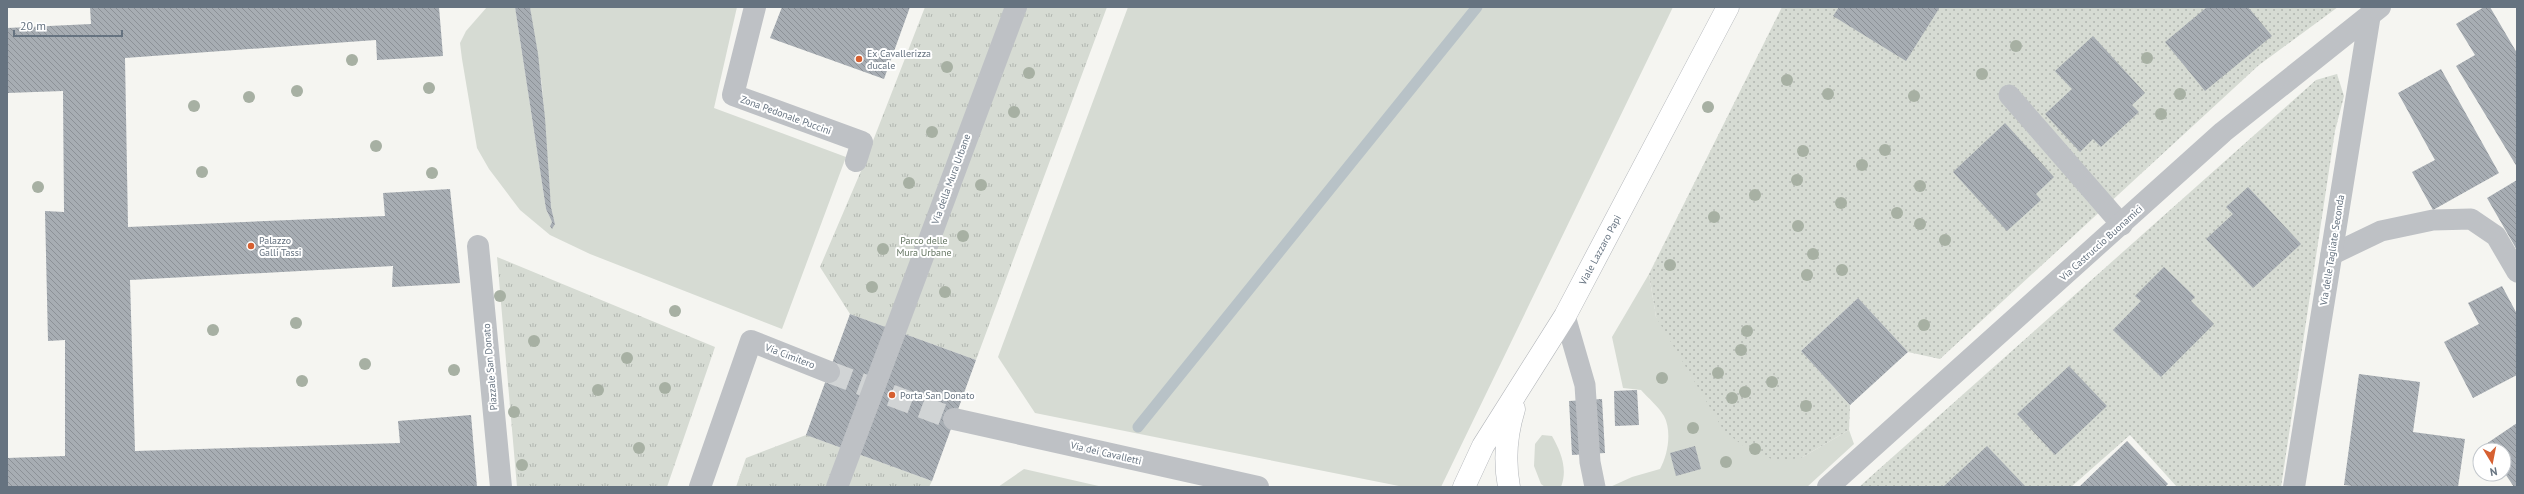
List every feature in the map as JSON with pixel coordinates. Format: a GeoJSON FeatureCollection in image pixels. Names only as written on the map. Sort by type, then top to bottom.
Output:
{"type":"FeatureCollection","features":[{"type":"Feature","properties":{"kind":"main road","name":"Viale Lazzaro Papi"},"geometry":{"type":"LineString","coordinates":[[1464,487],[1483,446],[1565,316],[1728,7]]}},
{"type":"Feature","properties":{"kind":"main road"},"geometry":{"type":"LineString","coordinates":[[1509,487],[1505,469],[1507,435],[1520,389]]}},
{"type":"Feature","properties":{"kind":"street","name":"Zona Pedonale Puccini"},"geometry":{"type":"LineString","coordinates":[[755,7],[733,96],[862,142],[856,161]]}},
{"type":"Feature","properties":{"kind":"street","name":"Via della Mura Urbane"},"geometry":{"type":"LineString","coordinates":[[837,487],[1016,7]]}},
{"type":"Feature","properties":{"kind":"street","name":"Via Castruccio Buonamici"},"geometry":{"type":"LineString","coordinates":[[1828,487],[2258,103],[2375,10]]}},
{"type":"Feature","properties":{"kind":"street","name":"Via delle Tagliate Seconda"},"geometry":{"type":"LineString","coordinates":[[2294,487],[2331,256],[2375,10]]}},
{"type":"Feature","properties":{"kind":"street","name":"Piazzale San Donato"},"geometry":{"type":"LineString","coordinates":[[478,246],[501,487]]}},
{"type":"Feature","properties":{"kind":"street","name":"Via Cimitero"},"geometry":{"type":"LineString","coordinates":[[700,487],[750,341],[829,372]]}},
{"type":"Feature","properties":{"kind":"street","name":"Via dei Cavalletti"},"geometry":{"type":"LineString","coordinates":[[954,419],[1258,487]]}},
{"type":"Feature","properties":{"kind":"lane"},"geometry":{"type":"LineString","coordinates":[[2009,95],[2122,225]]}},
{"type":"Feature","properties":{"kind":"lane"},"geometry":{"type":"LineString","coordinates":[[2331,256],[2381,231],[2433,220],[2471,219],[2496,236],[2517,272]]}},
{"type":"Feature","properties":{"kind":"lane"},"geometry":{"type":"LineString","coordinates":[[1565,316],[1584,385],[1590,462],[1595,487]]}},
{"type":"Feature","properties":{"kind":"green space"},"geometry":{"type":"Polygon","coordinates":[[[487,7],[515,7],[546,209],[552,222],[550,226],[552,228],[555,224],[551,207],[542,86],[530,7],[737,7],[714,108],[846,157],[782,329],[590,254],[550,235],[520,210],[489,169],[477,148],[462,59],[460,43],[466,31],[487,7]]]}},
{"type":"Feature","properties":{"kind":"green space","name":"Parco delle Mura Urbane"},"geometry":{"type":"Polygon","coordinates":[[[925,7],[1107,7],[976,360],[850,314],[820,267],[864,164],[925,7]]]}},
{"type":"Feature","properties":{"kind":"green space"},"geometry":{"type":"Polygon","coordinates":[[[1128,7],[1673,7],[1441,487],[1404,487],[1035,413],[998,357],[1128,7]]]}},
{"type":"Feature","properties":{"kind":"green space"},"geometry":{"type":"Polygon","coordinates":[[[1782,7],[2338,7],[2259,65],[1940,359],[1908,352],[1858,298],[1801,351],[1850,405],[1849,430],[1801,458],[1776,461],[1745,447],[1724,431],[1656,317],[1649,274],[1782,7]]]}},
{"type":"Feature","properties":{"kind":"green space"},"geometry":{"type":"Polygon","coordinates":[[[2337,74],[2344,96],[2335,131],[2281,487],[2177,487],[2130,435],[2071,487],[1859,487],[2316,80],[2337,74]]]}},
{"type":"Feature","properties":{"kind":"green space"},"geometry":{"type":"Polygon","coordinates":[[[497,257],[715,347],[667,487],[517,487],[497,257]]]}},
{"type":"Feature","properties":{"kind":"green space"},"geometry":{"type":"Polygon","coordinates":[[[1649,274],[1656,317],[1801,458],[1849,430],[1854,444],[1807,487],[1610,487],[1632,477],[1660,469],[1667,450],[1668,429],[1662,413],[1641,390],[1623,388],[1612,337],[1649,274]]]}},
{"type":"Feature","properties":{"kind":"green space"},"geometry":{"type":"Polygon","coordinates":[[[806,435],[932,481],[929,487],[736,487],[746,458],[806,435]]]}},
{"type":"Feature","properties":{"kind":"green space"},"geometry":{"type":"Polygon","coordinates":[[[1542,435],[1552,436],[1561,454],[1564,474],[1561,487],[1545,487],[1541,484],[1534,466],[1535,444],[1542,435]]]}},
{"type":"Feature","properties":{"kind":"green space"},"geometry":{"type":"Polygon","coordinates":[[[1024,469],[1103,487],[998,487],[1024,469]]]}},
{"type":"Feature","properties":{"kind":"building","name":"Palazzo Galli Tassi"},"geometry":{"type":"Polygon","coordinates":[[[90,7],[439,7],[443,56],[377,60],[376,40],[125,58],[128,227],[385,216],[383,193],[450,189],[460,283],[392,287],[393,266],[130,280],[135,451],[400,443],[398,421],[471,415],[477,487],[7,487],[7,458],[65,456],[65,340],[48,341],[45,211],[64,212],[63,91],[7,93],[7,28],[91,24],[90,7]]]}},
{"type":"Feature","properties":{"kind":"building"},"geometry":{"type":"Polygon","coordinates":[[[515,7],[530,7],[538,54],[545,118],[551,207],[555,224],[552,229],[550,226],[552,222],[546,209],[515,7]]]}},
{"type":"Feature","properties":{"kind":"building","name":"Ex Cavallerizza ducale"},"geometry":{"type":"Polygon","coordinates":[[[782,7],[910,7],[884,79],[770,38],[782,7]]]}},
{"type":"Feature","properties":{"kind":"building"},"geometry":{"type":"Polygon","coordinates":[[[1839,7],[1940,7],[1906,61],[1833,16],[1839,7]]]}},
{"type":"Feature","properties":{"kind":"building"},"geometry":{"type":"Polygon","coordinates":[[[2207,7],[2248,7],[2272,36],[2205,91],[2165,42],[2207,7]]]}},
{"type":"Feature","properties":{"kind":"building"},"geometry":{"type":"Polygon","coordinates":[[[2484,7],[2490,7],[2517,53],[2517,167],[2456,66],[2475,55],[2456,24],[2484,7]]]}},
{"type":"Feature","properties":{"kind":"building"},"geometry":{"type":"Polygon","coordinates":[[[2093,36],[2145,93],[2132,105],[2139,112],[2101,147],[2093,139],[2080,152],[2045,114],[2072,89],[2055,71],[2093,36]]]}},
{"type":"Feature","properties":{"kind":"building"},"geometry":{"type":"Polygon","coordinates":[[[2441,69],[2499,173],[2433,210],[2412,172],[2435,160],[2398,93],[2441,69]]]}},
{"type":"Feature","properties":{"kind":"building"},"geometry":{"type":"Polygon","coordinates":[[[2005,123],[2054,177],[2036,194],[2041,200],[2007,231],[1953,172],[2005,123]]]}},
{"type":"Feature","properties":{"kind":"building"},"geometry":{"type":"Polygon","coordinates":[[[2517,180],[2517,250],[2487,198],[2517,180]]]}},
{"type":"Feature","properties":{"kind":"building"},"geometry":{"type":"Polygon","coordinates":[[[2248,187],[2301,244],[2253,288],[2206,239],[2233,214],[2226,207],[2248,187]]]}},
{"type":"Feature","properties":{"kind":"building"},"geometry":{"type":"Polygon","coordinates":[[[2164,267],[2195,297],[2191,301],[2214,324],[2161,377],[2113,330],[2141,301],[2135,296],[2164,267]]]}},
{"type":"Feature","properties":{"kind":"building"},"geometry":{"type":"Polygon","coordinates":[[[2502,286],[2517,314],[2517,375],[2473,398],[2444,342],[2479,324],[2468,303],[2502,286]]]}},
{"type":"Feature","properties":{"kind":"building"},"geometry":{"type":"Polygon","coordinates":[[[1858,298],[1908,352],[1850,405],[1801,351],[1858,298]]]}},
{"type":"Feature","properties":{"kind":"building","name":"Porta San Donato"},"geometry":{"type":"Polygon","coordinates":[[[850,314],[976,360],[932,481],[806,435],[850,314]]]}},
{"type":"Feature","properties":{"kind":"building"},"geometry":{"type":"Polygon","coordinates":[[[2069,366],[2107,406],[2055,455],[2017,414],[2069,366]]]}},
{"type":"Feature","properties":{"kind":"building"},"geometry":{"type":"Polygon","coordinates":[[[2359,374],[2420,382],[2413,432],[2465,439],[2458,487],[2360,487],[2344,485],[2359,374]]]}},
{"type":"Feature","properties":{"kind":"building"},"geometry":{"type":"Polygon","coordinates":[[[1637,390],[1639,425],[1615,426],[1614,391],[1637,390]]]}},
{"type":"Feature","properties":{"kind":"building"},"geometry":{"type":"Polygon","coordinates":[[[1602,399],[1605,453],[1572,455],[1569,401],[1602,399]]]}},
{"type":"Feature","properties":{"kind":"building"},"geometry":{"type":"Polygon","coordinates":[[[2517,423],[2517,487],[2514,487],[2511,482],[2512,482],[2512,442],[2489,442],[2517,423]]]}},
{"type":"Feature","properties":{"kind":"building"},"geometry":{"type":"Polygon","coordinates":[[[2127,441],[2168,484],[2165,487],[2079,487],[2127,441]]]}},
{"type":"Feature","properties":{"kind":"building"},"geometry":{"type":"Polygon","coordinates":[[[1695,446],[1701,469],[1676,476],[1670,453],[1695,446]]]}},
{"type":"Feature","properties":{"kind":"building"},"geometry":{"type":"Polygon","coordinates":[[[1987,446],[2025,486],[1943,487],[1987,446]]]}},
{"type":"Feature","properties":{"kind":"waterway"},"geometry":{"type":"LineString","coordinates":[[1138,427],[1477,7]]}},
{"type":"Feature","properties":{"kind":"tunnel"},"geometry":{"type":"LineString","coordinates":[[829,372],[954,419]]}},
{"type":"Feature","properties":{"kind":"place","name":"Ex Cavallerizza ducale"},"geometry":{"type":"Point","coordinates":[859,59]}},
{"type":"Feature","properties":{"kind":"place","name":"Palazzo Galli Tassi"},"geometry":{"type":"Point","coordinates":[251,246]}},
{"type":"Feature","properties":{"kind":"place","name":"Porta San Donato"},"geometry":{"type":"Point","coordinates":[892,395]}}]}
